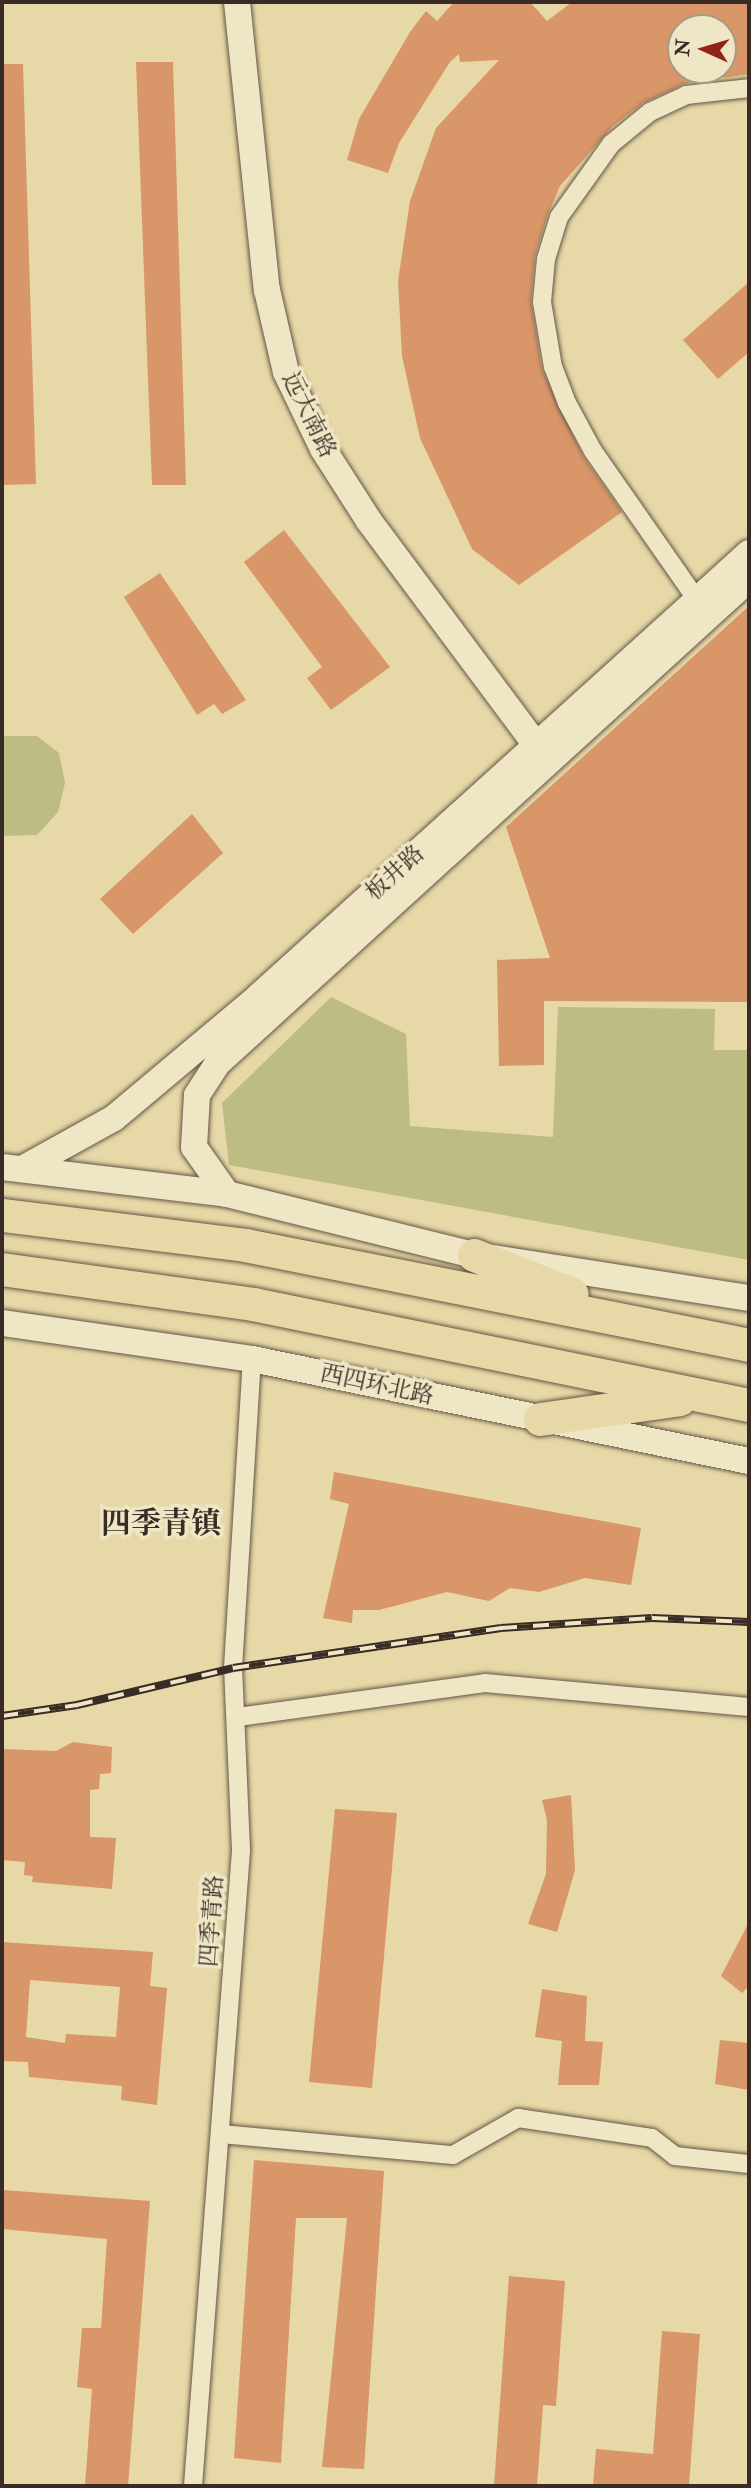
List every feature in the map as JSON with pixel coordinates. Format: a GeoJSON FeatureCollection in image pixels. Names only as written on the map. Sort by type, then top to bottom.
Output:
{"type":"FeatureCollection","features":[{"type":"Feature","properties":{"kind":"highway"},"geometry":{"type":"LineString","coordinates":[[2,1215],[245,1245],[749,1345]]}},
{"type":"Feature","properties":{"kind":"highway"},"geometry":{"type":"LineString","coordinates":[[474,1255],[649,1324]]}},
{"type":"Feature","properties":{"kind":"highway"},"geometry":{"type":"LineString","coordinates":[[2,1269],[253,1304],[749,1405]]}},
{"type":"Feature","properties":{"kind":"highway"},"geometry":{"type":"LineString","coordinates":[[540,1419],[704,1395]]}},
{"type":"Feature","properties":{"kind":"street","name":"远大南路"},"geometry":{"type":"LineString","coordinates":[[237,2],[267,290],[286,372],[323,449],[369,521],[543,754]]}},
{"type":"Feature","properties":{"kind":"street"},"geometry":{"type":"LineString","coordinates":[[227,1195],[194,1147],[197,1095],[218,1063],[543,754],[729,588],[593,452],[572,413],[553,367],[542,302],[547,258],[559,217],[611,144],[650,112],[686,95],[749,88]]}},
{"type":"Feature","properties":{"kind":"street","name":"板井路"},"geometry":{"type":"LineString","coordinates":[[12,1168],[114,1118],[543,754],[729,588],[749,553]]}},
{"type":"Feature","properties":{"kind":"street"},"geometry":{"type":"LineString","coordinates":[[12,1168],[227,1195],[474,1255],[749,1298]]}},
{"type":"Feature","properties":{"kind":"street","name":"西四环北路"},"geometry":{"type":"LineString","coordinates":[[2,1323],[252,1359],[749,1461]]}},
{"type":"Feature","properties":{"kind":"street","name":"四季青路"},"geometry":{"type":"LineString","coordinates":[[193,2486],[242,1850],[238,1717],[233,1668],[252,1359]]}},
{"type":"Feature","properties":{"kind":"street"},"geometry":{"type":"LineString","coordinates":[[238,1717],[485,1683],[749,1707]]}},
{"type":"Feature","properties":{"kind":"street"},"geometry":{"type":"LineString","coordinates":[[221,2134],[453,2155],[518,2118],[652,2138],[675,2156],[749,2164]]}},
{"type":"Feature","properties":{"kind":"shaded area"},"geometry":{"type":"Polygon","coordinates":[[[2,736],[37,736],[59,753],[65,783],[58,812],[37,835],[2,836],[2,736]]]}},
{"type":"Feature","properties":{"kind":"shaded area"},"geometry":{"type":"Polygon","coordinates":[[[331,997],[406,1034],[410,1126],[553,1137],[558,1007],[715,1009],[714,1050],[749,1050],[749,1260],[229,1165],[222,1103],[331,997]]]}},
{"type":"Feature","properties":{"kind":"building"},"geometry":{"type":"Polygon","coordinates":[[[454,2],[530,2],[547,21],[572,2],[749,2],[749,74],[737,76],[737,14],[667,14],[667,84],[684,84],[643,103],[613,126],[560,186],[548,214],[535,256],[531,301],[542,369],[583,456],[622,512],[519,585],[472,549],[420,438],[402,356],[398,281],[410,201],[436,128],[499,60],[460,62],[459,54],[450,62],[399,143],[388,173],[347,160],[359,119],[410,32],[426,11],[437,21],[454,2]]]}},
{"type":"Feature","properties":{"kind":"building"},"geometry":{"type":"Polygon","coordinates":[[[136,62],[173,62],[186,485],[152,485],[136,62]]]}},
{"type":"Feature","properties":{"kind":"building"},"geometry":{"type":"Polygon","coordinates":[[[2,64],[23,64],[36,484],[2,485],[2,64]]]}},
{"type":"Feature","properties":{"kind":"building"},"geometry":{"type":"Polygon","coordinates":[[[749,282],[749,352],[718,379],[683,340],[749,282]]]}},
{"type":"Feature","properties":{"kind":"building"},"geometry":{"type":"Polygon","coordinates":[[[284,530],[390,667],[331,710],[307,678],[322,667],[244,562],[284,530]]]}},
{"type":"Feature","properties":{"kind":"building"},"geometry":{"type":"Polygon","coordinates":[[[160,573],[246,700],[222,714],[214,704],[197,715],[124,597],[160,573]]]}},
{"type":"Feature","properties":{"kind":"building"},"geometry":{"type":"Polygon","coordinates":[[[749,606],[749,1002],[544,1001],[544,1065],[499,1066],[497,960],[550,958],[506,827],[749,606]]]}},
{"type":"Feature","properties":{"kind":"building"},"geometry":{"type":"Polygon","coordinates":[[[192,814],[223,853],[133,934],[100,899],[192,814]]]}},
{"type":"Feature","properties":{"kind":"building"},"geometry":{"type":"Polygon","coordinates":[[[334,1472],[641,1528],[631,1585],[585,1578],[539,1592],[510,1588],[489,1601],[447,1592],[379,1610],[353,1610],[352,1623],[323,1618],[349,1504],[330,1499],[334,1472]]]}},
{"type":"Feature","properties":{"kind":"building"},"geometry":{"type":"Polygon","coordinates":[[[73,1742],[112,1747],[111,1773],[100,1774],[99,1789],[90,1790],[90,1837],[116,1838],[112,1889],[32,1882],[33,1876],[24,1875],[25,1862],[2,1860],[2,1749],[56,1751],[73,1742]]]}},
{"type":"Feature","properties":{"kind":"building"},"geometry":{"type":"Polygon","coordinates":[[[571,1795],[575,1870],[557,1932],[528,1924],[546,1874],[547,1820],[542,1800],[571,1795]]]}},
{"type":"Feature","properties":{"kind":"building"},"geometry":{"type":"Polygon","coordinates":[[[335,1809],[397,1813],[372,2088],[309,2082],[335,1809]]]}},
{"type":"Feature","properties":{"kind":"building"},"geometry":{"type":"Polygon","coordinates":[[[749,1922],[749,1986],[742,1993],[721,1976],[749,1922]]]}},
{"type":"Feature","properties":{"kind":"building"},"geometry":{"type":"Polygon","coordinates":[[[2,1942],[153,1952],[150,1986],[167,1988],[157,2105],[121,2100],[122,2086],[29,2077],[28,2062],[2,2061],[2,1942]],[[30,1980],[26,2037],[65,2043],[66,2034],[116,2037],[120,1987],[30,1980]]]}},
{"type":"Feature","properties":{"kind":"building"},"geometry":{"type":"Polygon","coordinates":[[[542,1989],[587,1996],[585,2041],[603,2042],[599,2085],[558,2085],[562,2041],[535,2037],[542,1989]]]}},
{"type":"Feature","properties":{"kind":"building"},"geometry":{"type":"Polygon","coordinates":[[[720,2040],[749,2043],[749,2090],[715,2084],[720,2040]]]}},
{"type":"Feature","properties":{"kind":"building"},"geometry":{"type":"Polygon","coordinates":[[[254,2160],[384,2171],[364,2469],[322,2467],[347,2218],[296,2218],[281,2463],[234,2458],[254,2160]]]}},
{"type":"Feature","properties":{"kind":"building"},"geometry":{"type":"Polygon","coordinates":[[[3,2190],[150,2201],[128,2486],[85,2486],[92,2389],[77,2387],[82,2328],[101,2328],[107,2239],[2,2229],[3,2190]]]}},
{"type":"Feature","properties":{"kind":"building"},"geometry":{"type":"Polygon","coordinates":[[[509,2276],[565,2281],[556,2406],[543,2405],[537,2486],[494,2486],[509,2276]]]}},
{"type":"Feature","properties":{"kind":"building"},"geometry":{"type":"Polygon","coordinates":[[[662,2331],[700,2334],[689,2486],[593,2486],[596,2449],[653,2454],[662,2331]]]}},
{"type":"Feature","properties":{"kind":"railway"},"geometry":{"type":"LineString","coordinates":[[2,1716],[77,1705],[233,1668],[501,1628],[652,1618],[749,1622]]}},
{"type":"Feature","properties":{"kind":"district","name":"四季青镇"},"geometry":{"type":"Point","coordinates":[161,1524]}}]}
